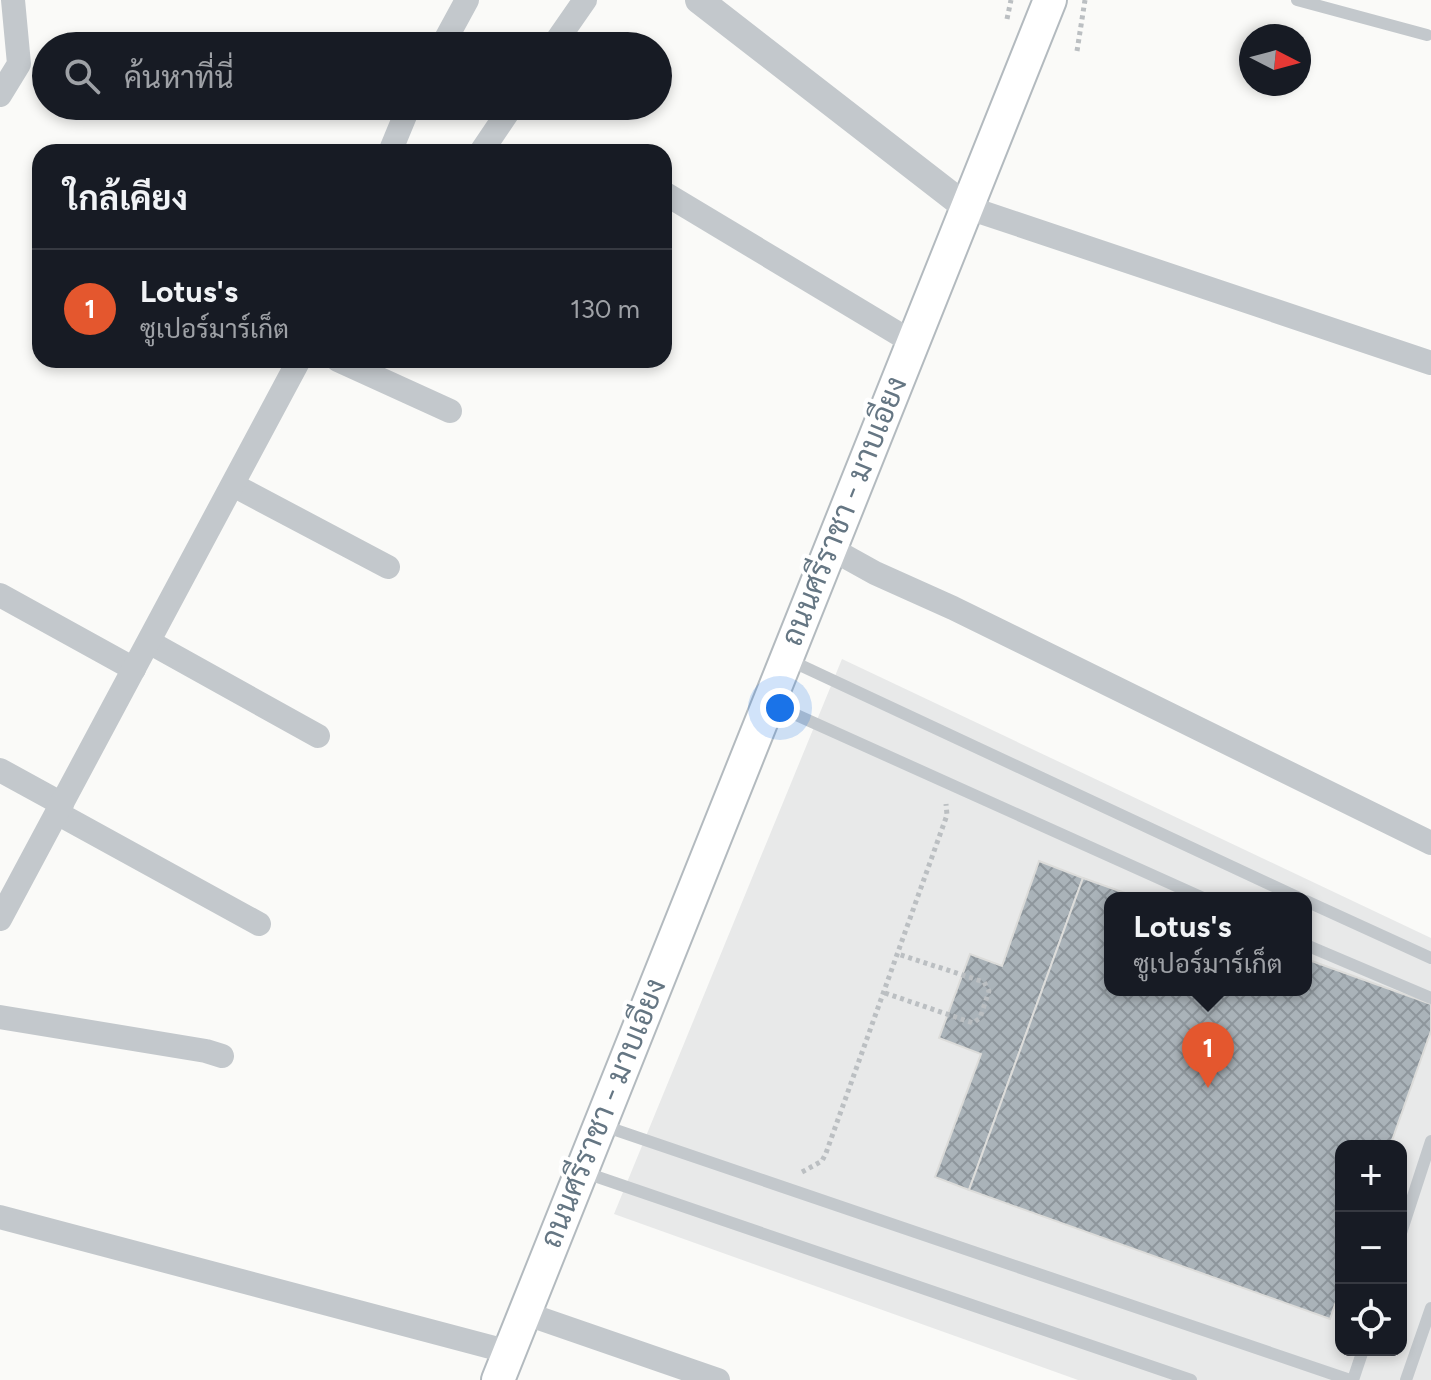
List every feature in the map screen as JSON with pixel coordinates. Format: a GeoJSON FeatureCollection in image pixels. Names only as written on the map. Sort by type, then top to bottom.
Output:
{"type":"FeatureCollection","features":[{"type":"Feature","properties":{"kind":"main road","name":"ถนนศรีราชา - มาบเอียง"},"geometry":{"type":"LineString","coordinates":[[503,1366],[1050,0]]}},
{"type":"Feature","properties":{"kind":"street"},"geometry":{"type":"LineString","coordinates":[[0,95],[19,64],[13,0]]}},
{"type":"Feature","properties":{"kind":"street"},"geometry":{"type":"LineString","coordinates":[[450,32],[467,0]]}},
{"type":"Feature","properties":{"kind":"street"},"geometry":{"type":"LineString","coordinates":[[563,32],[585,0]]}},
{"type":"Feature","properties":{"kind":"street"},"geometry":{"type":"LineString","coordinates":[[699,0],[966,207],[1431,363]]}},
{"type":"Feature","properties":{"kind":"street"},"geometry":{"type":"LineString","coordinates":[[393,144],[403,120]]}},
{"type":"Feature","properties":{"kind":"street"},"geometry":{"type":"LineString","coordinates":[[486,144],[503,120]]}},
{"type":"Feature","properties":{"kind":"street"},"geometry":{"type":"LineString","coordinates":[[672,198],[912,342]]}},
{"type":"Feature","properties":{"kind":"street"},"geometry":{"type":"LineString","coordinates":[[0,919],[295,368]]}},
{"type":"Feature","properties":{"kind":"street"},"geometry":{"type":"LineString","coordinates":[[356,368],[450,411]]}},
{"type":"Feature","properties":{"kind":"street"},"geometry":{"type":"LineString","coordinates":[[233,485],[388,567]]}},
{"type":"Feature","properties":{"kind":"street"},"geometry":{"type":"LineString","coordinates":[[830,548],[875,573],[1009,635],[1431,843]]}},
{"type":"Feature","properties":{"kind":"street"},"geometry":{"type":"LineString","coordinates":[[0,595],[134,669]]}},
{"type":"Feature","properties":{"kind":"street"},"geometry":{"type":"LineString","coordinates":[[149,642],[318,736]]}},
{"type":"Feature","properties":{"kind":"street"},"geometry":{"type":"LineString","coordinates":[[0,770],[259,924]]}},
{"type":"Feature","properties":{"kind":"street"},"geometry":{"type":"LineString","coordinates":[[0,1017],[222,1056]]}},
{"type":"Feature","properties":{"kind":"street"},"geometry":{"type":"LineString","coordinates":[[0,1217],[503,1366]]}},
{"type":"Feature","properties":{"kind":"street"},"geometry":{"type":"LineString","coordinates":[[524,1313],[718,1380]]}},
{"type":"Feature","properties":{"kind":"lane"},"geometry":{"type":"LineString","coordinates":[[1297,0],[1427,35]]}},
{"type":"Feature","properties":{"kind":"lane"},"geometry":{"type":"LineString","coordinates":[[786,658],[1286,892]]}},
{"type":"Feature","properties":{"kind":"lane"},"geometry":{"type":"LineString","coordinates":[[768,702],[1190,892]]}},
{"type":"Feature","properties":{"kind":"lane"},"geometry":{"type":"LineString","coordinates":[[1312,904],[1431,958]]}},
{"type":"Feature","properties":{"kind":"lane"},"geometry":{"type":"LineString","coordinates":[[1312,948],[1431,998]]}},
{"type":"Feature","properties":{"kind":"lane"},"geometry":{"type":"LineString","coordinates":[[598,1124],[1351,1380],[1361,1356]]}},
{"type":"Feature","properties":{"kind":"lane"},"geometry":{"type":"LineString","coordinates":[[1407,1215],[1431,1141]]}},
{"type":"Feature","properties":{"kind":"lane"},"geometry":{"type":"LineString","coordinates":[[580,1171],[1191,1380]]}},
{"type":"Feature","properties":{"kind":"lane"},"geometry":{"type":"LineString","coordinates":[[1406,1380],[1431,1308]]}},
{"type":"Feature","properties":{"kind":"path"},"geometry":{"type":"LineString","coordinates":[[1006,22],[1011,0]]}},
{"type":"Feature","properties":{"kind":"path"},"geometry":{"type":"LineString","coordinates":[[1077,51],[1085,0]]}},
{"type":"Feature","properties":{"kind":"path"},"geometry":{"type":"LineString","coordinates":[[792,1173],[815,1166],[826,1153],[947,815],[942,796]]}},
{"type":"Feature","properties":{"kind":"path"},"geometry":{"type":"LineString","coordinates":[[885,993],[973,1023],[980,1018],[989,991],[984,982],[898,954]]}},
{"type":"Feature","properties":{"kind":"shaded area"},"geometry":{"type":"Polygon","coordinates":[[[842,659],[1431,938],[1431,1380],[1078,1380],[614,1214],[842,659]]]}},
{"type":"Feature","properties":{"kind":"building"},"geometry":{"type":"Polygon","coordinates":[[[1039,861],[1083,878],[969,1190],[935,1177],[981,1054],[939,1038],[970,954],[1002,966],[1039,861]]]}},
{"type":"Feature","properties":{"kind":"building"},"geometry":{"type":"Polygon","coordinates":[[[1083,878],[1122,892],[1104,892],[1104,996],[1312,996],[1312,961],[1431,1004],[1431,1031],[1392,1140],[1335,1140],[1335,1304],[1330,1319],[969,1190],[1083,878]]]}},
{"type":"Feature","properties":{"kind":"place","name":"Lotus's"},"geometry":{"type":"Point","coordinates":[1208,1088]}}]}
